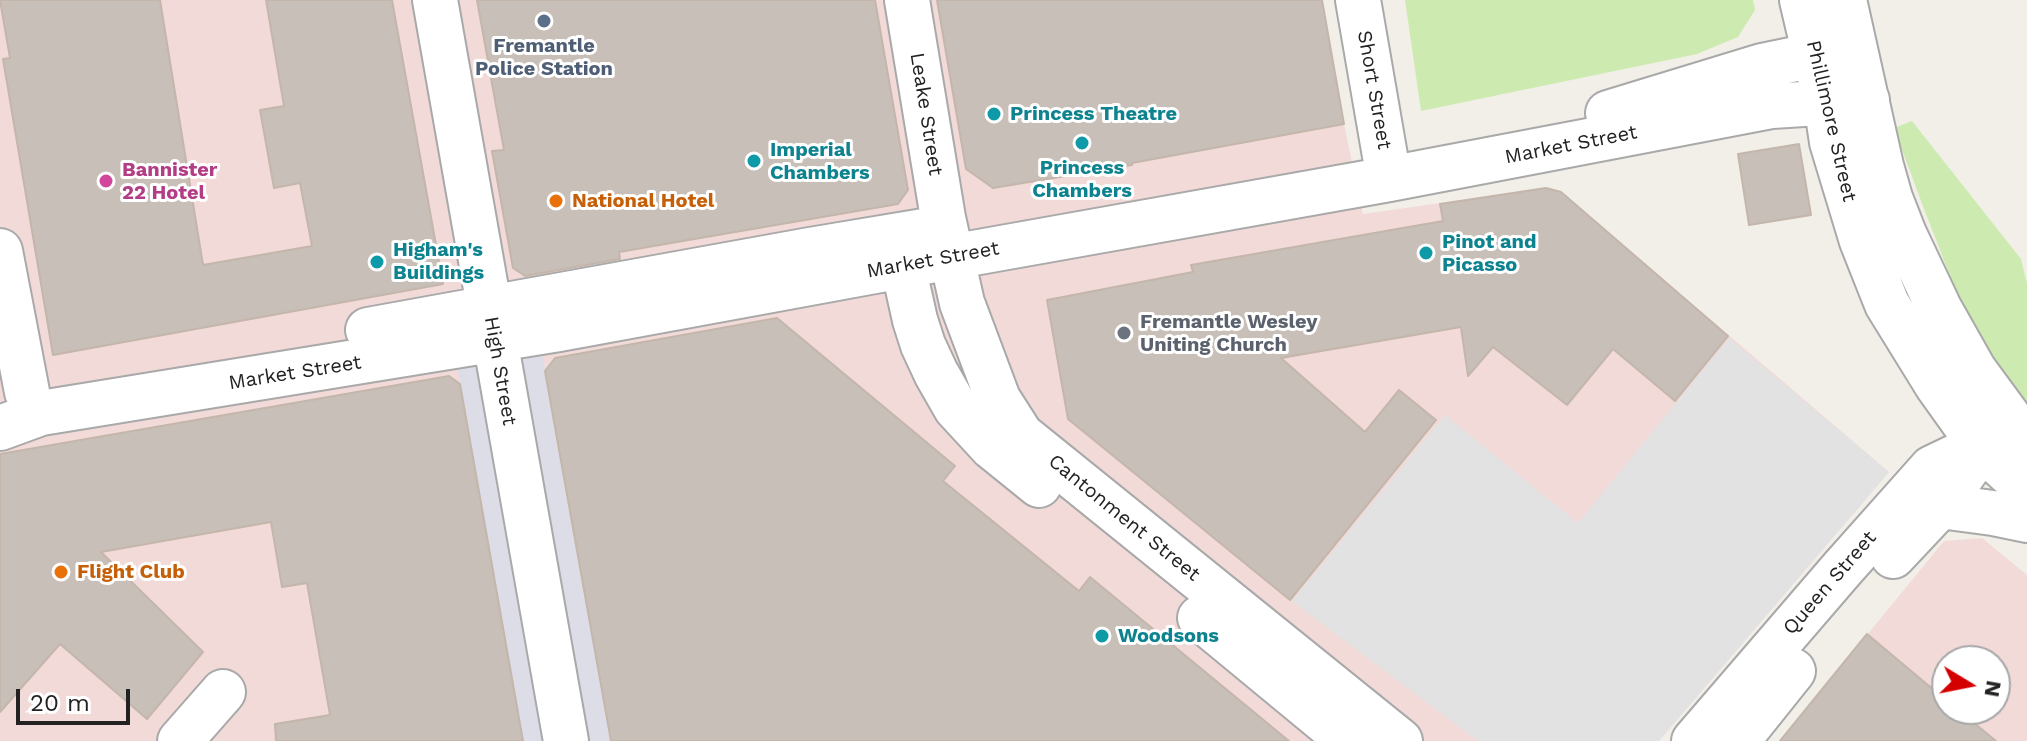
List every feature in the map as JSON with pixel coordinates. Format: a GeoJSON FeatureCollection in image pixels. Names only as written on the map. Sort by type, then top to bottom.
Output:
{"type":"FeatureCollection","features":[{"type":"Feature","properties":{"kind":"street","name":"High Street"},"geometry":{"type":"LineString","coordinates":[[435,0],[566,741]]}},
{"type":"Feature","properties":{"kind":"street","name":"Leake Street"},"geometry":{"type":"LineString","coordinates":[[907,0],[948,242]]}},
{"type":"Feature","properties":{"kind":"street","name":"Short Street"},"geometry":{"type":"LineString","coordinates":[[1358,0],[1387,170]]}},
{"type":"Feature","properties":{"kind":"street","name":"Phillimore Street"},"geometry":{"type":"LineString","coordinates":[[1802,0],[1834,52],[1847,101],[1832,142],[1862,241],[1887,304],[1956,377],[2027,442]]}},
{"type":"Feature","properties":{"kind":"street","name":"Phillimore Street"},"geometry":{"type":"LineString","coordinates":[[1834,52],[1844,0]]}},
{"type":"Feature","properties":{"kind":"street","name":"Market Street"},"geometry":{"type":"LineString","coordinates":[[1387,170],[1563,126],[1762,66],[1834,52]]}},
{"type":"Feature","properties":{"kind":"street","name":"Market Street"},"geometry":{"type":"LineString","coordinates":[[0,428],[41,413],[492,324],[810,250],[901,251],[948,242],[1052,209],[1387,170],[1772,106],[1847,101]]}},
{"type":"Feature","properties":{"kind":"street","name":"Cantonment Street"},"geometry":{"type":"LineString","coordinates":[[948,242],[966,315],[998,399],[1021,435],[1400,741]]}},
{"type":"Feature","properties":{"kind":"street"},"geometry":{"type":"LineString","coordinates":[[0,251],[14,396]]}},
{"type":"Feature","properties":{"kind":"street","name":"Cantonment Street"},"geometry":{"type":"LineString","coordinates":[[901,251],[923,345],[956,408],[992,447],[1349,741]]}},
{"type":"Feature","properties":{"kind":"street","name":"Market Street"},"geometry":{"type":"LineString","coordinates":[[14,396],[267,346],[443,318],[492,324]]}},
{"type":"Feature","properties":{"kind":"street","name":"Phillimore Street"},"geometry":{"type":"LineString","coordinates":[[1956,377],[1982,448],[2027,489]]}},
{"type":"Feature","properties":{"kind":"street"},"geometry":{"type":"LineString","coordinates":[[1956,377],[1940,418],[1936,487],[1993,513],[2027,520]]}},
{"type":"Feature","properties":{"kind":"street"},"geometry":{"type":"LineString","coordinates":[[1982,448],[2027,466]]}},
{"type":"Feature","properties":{"kind":"street","name":"Queen Street"},"geometry":{"type":"LineString","coordinates":[[1694,741],[1842,569],[1982,448]]}},
{"type":"Feature","properties":{"kind":"street","name":"Queen Street"},"geometry":{"type":"LineString","coordinates":[[1737,741],[1936,487]]}},
{"type":"Feature","properties":{"kind":"street"},"geometry":{"type":"LineString","coordinates":[[180,741],[223,692]]}},
{"type":"Feature","properties":{"kind":"shaded area"},"geometry":{"type":"Polygon","coordinates":[[[0,0],[1322,0],[1363,214],[1546,188],[1561,192],[1889,472],[1659,741],[0,741],[0,0]]]}},
{"type":"Feature","properties":{"kind":"shaded area"},"geometry":{"type":"Polygon","coordinates":[[[1729,338],[1889,472],[1659,741],[1478,741],[1292,601],[1445,415],[1578,523],[1729,338]]]}},
{"type":"Feature","properties":{"kind":"shaded area"},"geometry":{"type":"Polygon","coordinates":[[[540,340],[611,741],[523,741],[455,355],[540,340]]]}},
{"type":"Feature","properties":{"kind":"shaded area"},"geometry":{"type":"Polygon","coordinates":[[[1982,538],[2027,575],[2027,741],[1780,741],[1944,541],[1982,538]]]}},
{"type":"Feature","properties":{"kind":"green space"},"geometry":{"type":"Polygon","coordinates":[[[1405,0],[1753,0],[1755,10],[1738,37],[1697,54],[1421,111],[1405,0]]]}},
{"type":"Feature","properties":{"kind":"green space"},"geometry":{"type":"Polygon","coordinates":[[[1912,121],[2021,259],[2027,284],[2027,403],[1990,352],[1956,291],[1894,128],[1912,121]]]}},
{"type":"Feature","properties":{"kind":"building"},"geometry":{"type":"Polygon","coordinates":[[[0,0],[160,0],[203,265],[312,246],[300,183],[274,188],[260,110],[284,106],[266,0],[392,0],[443,284],[53,355],[3,59],[10,58],[0,0]]]}},
{"type":"Feature","properties":{"kind":"building"},"geometry":{"type":"Polygon","coordinates":[[[477,0],[875,0],[908,190],[898,204],[619,252],[620,259],[525,276],[513,268],[492,151],[504,150],[477,0]]]}},
{"type":"Feature","properties":{"kind":"building"},"geometry":{"type":"Polygon","coordinates":[[[937,0],[1322,0],[1344,124],[993,188],[966,169],[937,0]]]}},
{"type":"Feature","properties":{"kind":"building"},"geometry":{"type":"Polygon","coordinates":[[[1799,144],[1811,215],[1749,225],[1738,154],[1799,144]]]}},
{"type":"Feature","properties":{"kind":"building"},"geometry":{"type":"Polygon","coordinates":[[[1546,188],[1561,192],[1728,336],[1675,401],[1613,349],[1567,405],[1493,347],[1468,376],[1461,327],[1281,358],[1365,432],[1399,390],[1436,420],[1290,600],[1068,419],[1047,300],[1193,272],[1191,265],[1443,221],[1440,204],[1546,188]]]}},
{"type":"Feature","properties":{"kind":"building"},"geometry":{"type":"Polygon","coordinates":[[[777,318],[955,466],[943,481],[1079,591],[1090,577],[1289,741],[611,741],[545,371],[555,358],[777,318]]]}},
{"type":"Feature","properties":{"kind":"building"},"geometry":{"type":"Polygon","coordinates":[[[449,376],[460,384],[523,741],[276,741],[275,724],[330,715],[307,583],[282,587],[271,522],[101,552],[203,652],[147,719],[60,644],[0,712],[0,454],[449,376]]]}},
{"type":"Feature","properties":{"kind":"building"},"geometry":{"type":"Polygon","coordinates":[[[1867,634],[1931,688],[1931,725],[1976,725],[1996,741],[1780,741],[1867,634]]]}},
{"type":"Feature","properties":{"kind":"place","name":"Fremantle Police Station"},"geometry":{"type":"Point","coordinates":[544,21]}},
{"type":"Feature","properties":{"kind":"place","name":"Princess Theatre"},"geometry":{"type":"Point","coordinates":[994,114]}},
{"type":"Feature","properties":{"kind":"place","name":"Princess Chambers"},"geometry":{"type":"Point","coordinates":[1082,143]}},
{"type":"Feature","properties":{"kind":"place","name":"Imperial Chambers"},"geometry":{"type":"Point","coordinates":[754,161]}},
{"type":"Feature","properties":{"kind":"place","name":"Bannister 22 Hotel"},"geometry":{"type":"Point","coordinates":[106,181]}},
{"type":"Feature","properties":{"kind":"place","name":"National Hotel"},"geometry":{"type":"Point","coordinates":[556,201]}},
{"type":"Feature","properties":{"kind":"place","name":"Pinot and Picasso"},"geometry":{"type":"Point","coordinates":[1426,253]}},
{"type":"Feature","properties":{"kind":"place","name":"Higham's Buildings"},"geometry":{"type":"Point","coordinates":[377,262]}},
{"type":"Feature","properties":{"kind":"place","name":"Fremantle Wesley Uniting Church"},"geometry":{"type":"Point","coordinates":[1124,333]}},
{"type":"Feature","properties":{"kind":"place","name":"Flight Club"},"geometry":{"type":"Point","coordinates":[61,572]}},
{"type":"Feature","properties":{"kind":"place","name":"Woodsons"},"geometry":{"type":"Point","coordinates":[1102,636]}}]}
